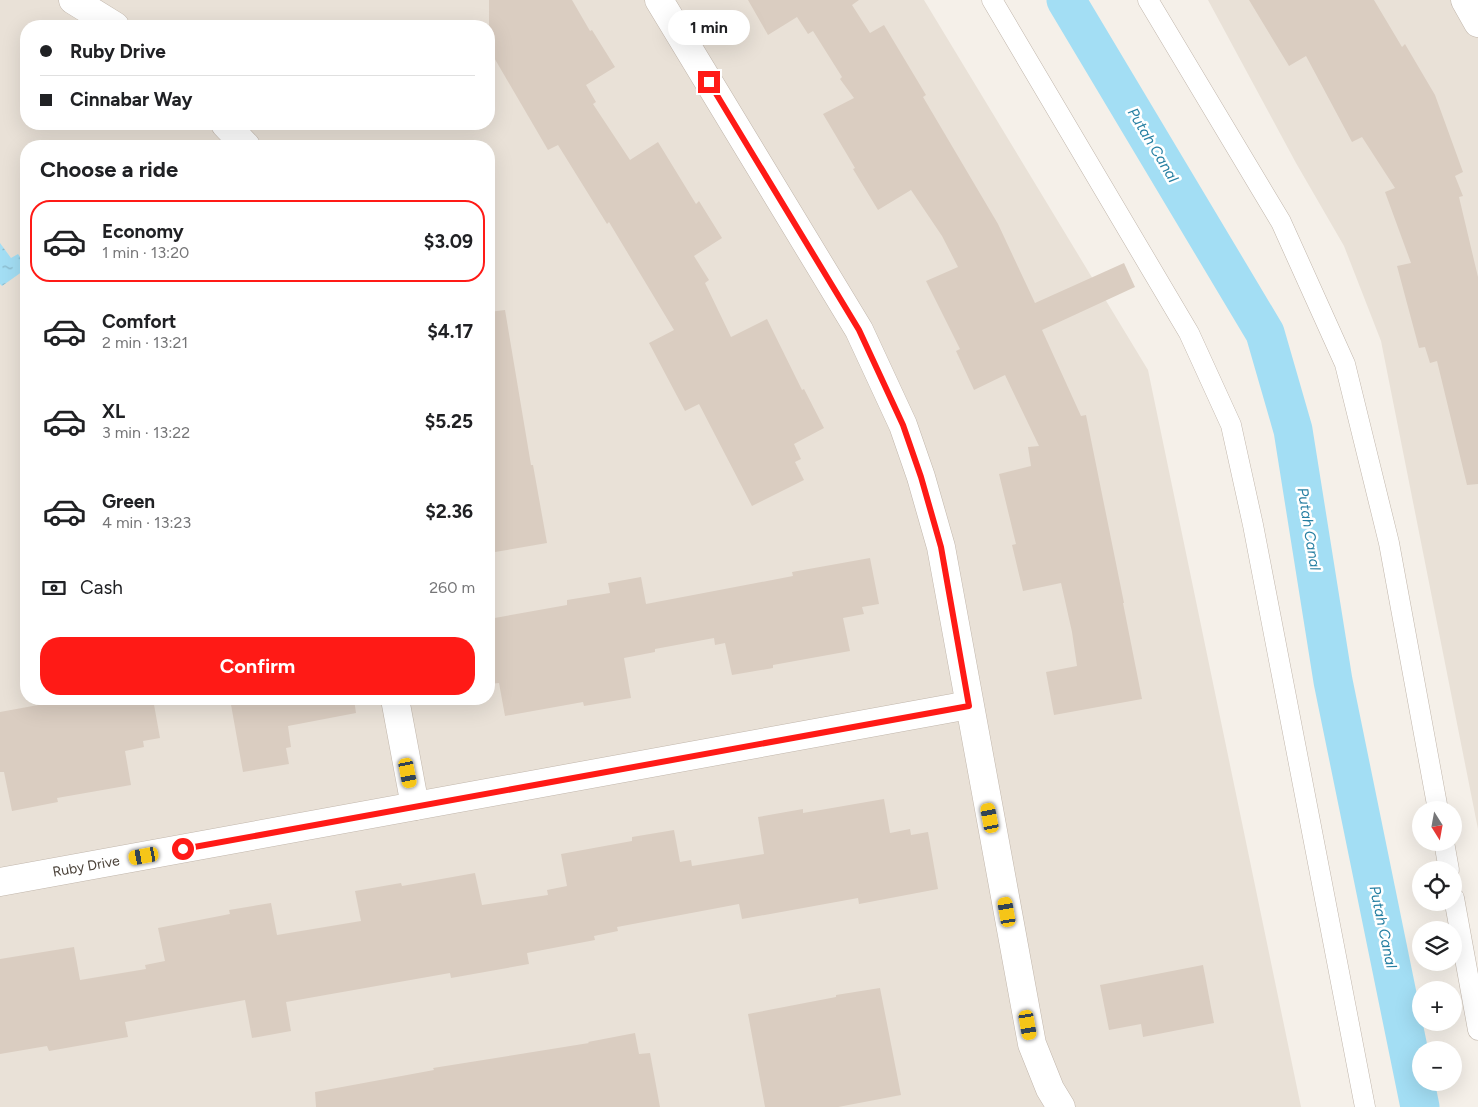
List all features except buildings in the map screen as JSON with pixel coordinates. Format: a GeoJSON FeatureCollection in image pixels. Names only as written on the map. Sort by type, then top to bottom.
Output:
{"type":"FeatureCollection","features":[{"type":"Feature","properties":{"kind":"street"},"geometry":{"type":"LineString","coordinates":[[73,0],[105,20]]}},
{"type":"Feature","properties":{"kind":"street"},"geometry":{"type":"LineString","coordinates":[[660,0],[859,330],[903,425],[921,477],[941,547],[1032,1044],[1050,1089],[1061,1107]]}},
{"type":"Feature","properties":{"kind":"street"},"geometry":{"type":"LineString","coordinates":[[1465,0],[1478,23]]}},
{"type":"Feature","properties":{"kind":"street"},"geometry":{"type":"LineString","coordinates":[[231,130],[241,140]]}},
{"type":"Feature","properties":{"kind":"street"},"geometry":{"type":"LineString","coordinates":[[396,705],[415,806]]}},
{"type":"Feature","properties":{"kind":"street","name":"Ruby Drive"},"geometry":{"type":"LineString","coordinates":[[0,882],[969,706]]}},
{"type":"Feature","properties":{"kind":"lane"},"geometry":{"type":"LineString","coordinates":[[992,0],[1189,333],[1231,425],[1253,525],[1366,1107]]}},
{"type":"Feature","properties":{"kind":"lane"},"geometry":{"type":"LineString","coordinates":[[1148,0],[1281,222],[1345,364],[1389,543],[1436,801]]}},
{"type":"Feature","properties":{"kind":"lane"},"geometry":{"type":"LineString","coordinates":[[1456,911],[1478,1030]]}},
{"type":"Feature","properties":{"kind":"shaded area"},"geometry":{"type":"Polygon","coordinates":[[[0,0],[924,0],[1148,370],[1301,1107],[0,1107],[0,0]]]}},
{"type":"Feature","properties":{"kind":"shaded area"},"geometry":{"type":"Polygon","coordinates":[[[1208,0],[1478,0],[1478,829],[1381,341],[1344,246],[1296,163],[1208,0]]]}},
{"type":"Feature","properties":{"kind":"water"},"geometry":{"type":"Polygon","coordinates":[[[0,243],[11,258],[18,254],[20,257],[20,273],[2,286],[0,284],[0,243]]]}},
{"type":"Feature","properties":{"kind":"waterway","name":"Putah Canal"},"geometry":{"type":"LineString","coordinates":[[1066,0],[1265,333],[1293,430],[1333,681],[1420,1107]]}},
{"type":"Feature","properties":{"kind":"route"},"geometry":{"type":"LineString","coordinates":[[183,849],[969,706],[941,547],[921,477],[903,425],[859,330],[709,82]]}}]}
